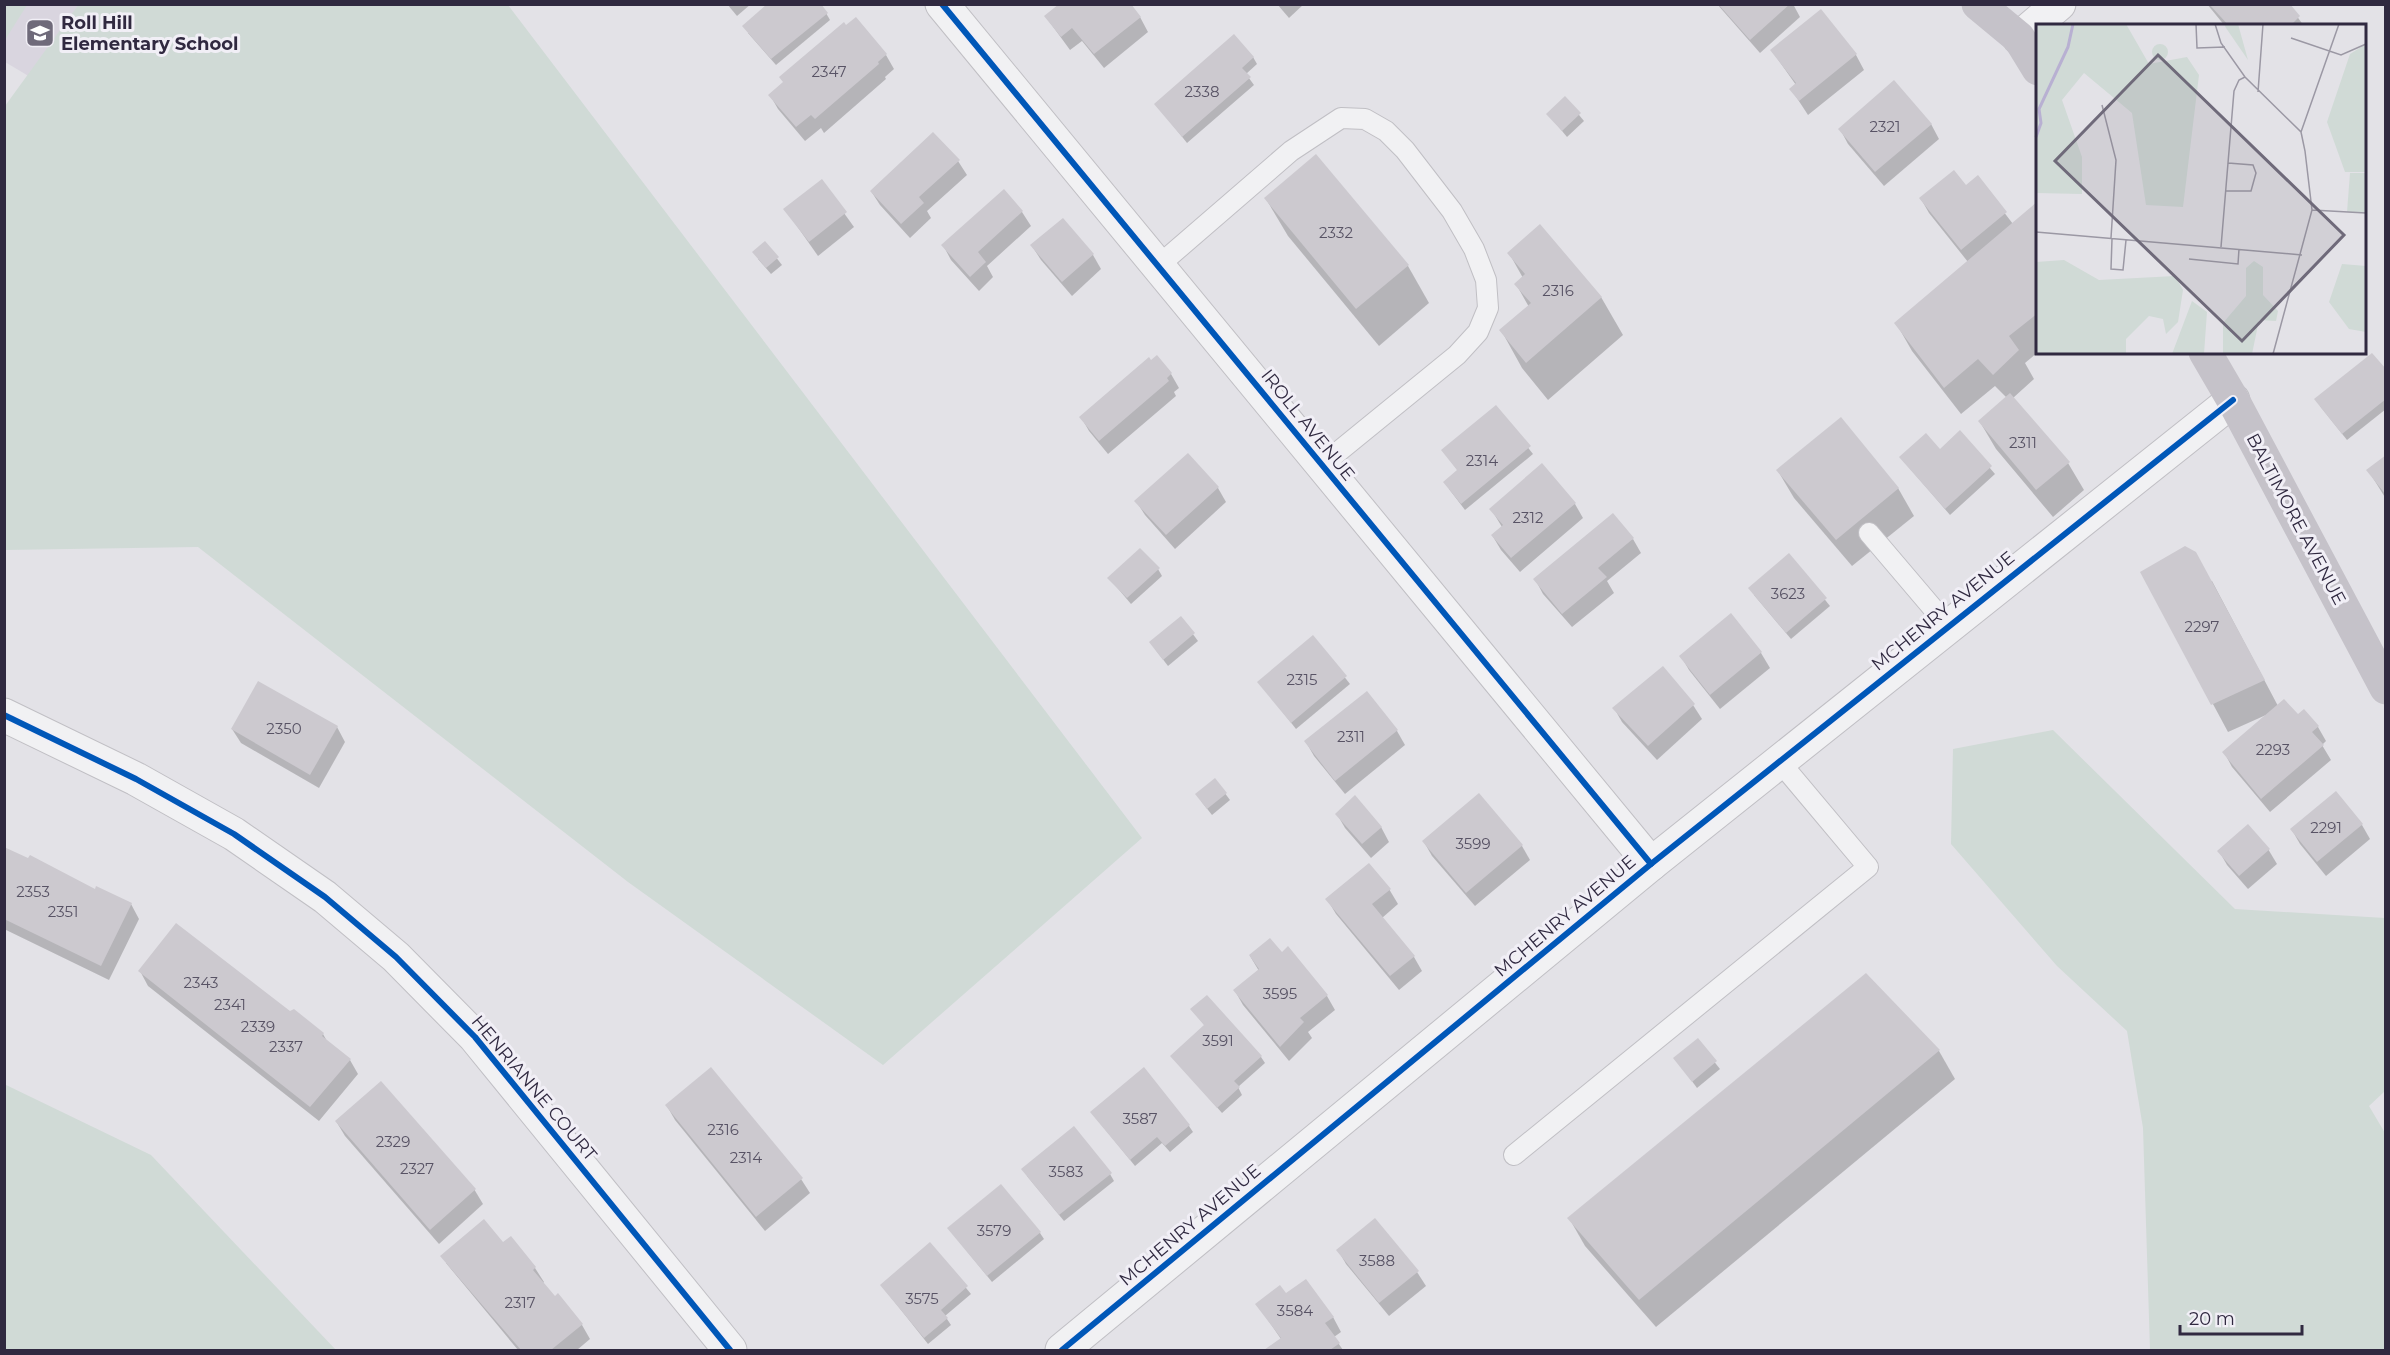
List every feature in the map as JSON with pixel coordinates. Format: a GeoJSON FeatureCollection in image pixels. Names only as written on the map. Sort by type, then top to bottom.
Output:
{"type":"FeatureCollection","features":[{"type":"Feature","properties":{"kind":"street","name":"IROLL AVENUE"},"geometry":{"type":"LineString","coordinates":[[942,4],[1651,864]]}},
{"type":"Feature","properties":{"kind":"street"},"geometry":{"type":"LineString","coordinates":[[1978,4],[2019,38],[2036,67]]}},
{"type":"Feature","properties":{"kind":"street"},"geometry":{"type":"LineString","coordinates":[[2019,38],[2059,4]]}},
{"type":"Feature","properties":{"kind":"street","name":"BALTIMORE AVENUE"},"geometry":{"type":"LineString","coordinates":[[2206,354],[2233,400],[2385,688]]}},
{"type":"Feature","properties":{"kind":"street","name":"MCHENRY AVENUE"},"geometry":{"type":"LineString","coordinates":[[1062,1350],[1651,864],[2233,400]]}},
{"type":"Feature","properties":{"kind":"street","name":"HENRIANNE COURT"},"geometry":{"type":"LineString","coordinates":[[4,715],[136,779],[234,834],[325,897],[396,957],[475,1037],[730,1350]]}},
{"type":"Feature","properties":{"kind":"lane"},"geometry":{"type":"LineString","coordinates":[[1158,266],[1291,151],[1341,118],[1365,119],[1386,131],[1405,150],[1452,211],[1474,249],[1486,280],[1488,308],[1478,332],[1457,355],[1322,465]]}},
{"type":"Feature","properties":{"kind":"lane"},"geometry":{"type":"LineString","coordinates":[[1869,533],[1948,626]]}},
{"type":"Feature","properties":{"kind":"lane"},"geometry":{"type":"LineString","coordinates":[[1514,1155],[1868,867],[1779,761]]}},
{"type":"Feature","properties":{"kind":"shaded area"},"geometry":{"type":"Polygon","coordinates":[[[79,4],[508,5],[1142,838],[883,1065],[628,882],[198,547],[5,550],[5,106],[79,4]]]}},
{"type":"Feature","properties":{"kind":"shaded area","name":"Roll Hill Elementary School"},"geometry":{"type":"Polygon","coordinates":[[[4,5],[98,5],[37,81],[5,62],[4,5]]]}},
{"type":"Feature","properties":{"kind":"shaded area"},"geometry":{"type":"Polygon","coordinates":[[[4,5],[27,5],[5,40],[4,5]]]}},
{"type":"Feature","properties":{"kind":"shaded area"},"geometry":{"type":"Polygon","coordinates":[[[2053,730],[2235,909],[2385,918],[2385,1091],[2369,1106],[2385,1133],[2385,1350],[2150,1350],[2143,1128],[2127,1031],[2057,966],[1951,844],[1953,749],[2053,730]]]}},
{"type":"Feature","properties":{"kind":"shaded area"},"geometry":{"type":"Polygon","coordinates":[[[4,1084],[151,1155],[336,1350],[5,1350],[4,1084]]]}},
{"type":"Feature","properties":{"kind":"building"},"geometry":{"type":"Polygon","coordinates":[[[767,4],[821,4],[828,13],[771,59],[742,26],[767,4]]]}},
{"type":"Feature","properties":{"kind":"building"},"geometry":{"type":"Polygon","coordinates":[[[1059,4],[1131,4],[1141,17],[1094,54],[1072,28],[1061,37],[1044,16],[1059,4]]]}},
{"type":"Feature","properties":{"kind":"building"},"geometry":{"type":"Polygon","coordinates":[[[1718,4],[1790,4],[1750,40],[1718,4]]]}},
{"type":"Feature","properties":{"kind":"building"},"geometry":{"type":"Polygon","coordinates":[[[2209,4],[2290,4],[2300,16],[2292,24],[2227,24],[2209,4]]]}},
{"type":"Feature","properties":{"kind":"building"},"geometry":{"type":"Polygon","coordinates":[[[1821,9],[1857,54],[1799,101],[1789,89],[1796,83],[1770,50],[1821,9]]]}},
{"type":"Feature","properties":{"kind":"building"},"geometry":{"type":"Polygon","coordinates":[[[856,17],[887,54],[878,62],[879,64],[815,119],[811,115],[796,127],[768,95],[783,82],[779,77],[844,22],[846,25],[856,17]]]}},
{"type":"Feature","properties":{"kind":"building"},"geometry":{"type":"Polygon","coordinates":[[[1234,34],[1254,57],[1242,68],[1251,77],[1182,137],[1154,104],[1234,34]]]}},
{"type":"Feature","properties":{"kind":"building"},"geometry":{"type":"Polygon","coordinates":[[[1894,80],[1932,124],[1875,172],[1838,129],[1894,80]]]}},
{"type":"Feature","properties":{"kind":"building"},"geometry":{"type":"Polygon","coordinates":[[[1565,96],[1581,113],[1562,131],[1546,114],[1565,96]]]}},
{"type":"Feature","properties":{"kind":"building"},"geometry":{"type":"Polygon","coordinates":[[[933,132],[960,160],[919,197],[924,203],[901,224],[870,191],[933,132]]]}},
{"type":"Feature","properties":{"kind":"building"},"geometry":{"type":"Polygon","coordinates":[[[1316,154],[1409,265],[1356,309],[1264,198],[1316,154]]]}},
{"type":"Feature","properties":{"kind":"building"},"geometry":{"type":"Polygon","coordinates":[[[1954,170],[1966,185],[1978,175],[2007,212],[1961,250],[1919,198],[1954,170]]]}},
{"type":"Feature","properties":{"kind":"building"},"geometry":{"type":"Polygon","coordinates":[[[822,179],[847,212],[809,242],[783,209],[822,179]]]}},
{"type":"Feature","properties":{"kind":"building"},"geometry":{"type":"Polygon","coordinates":[[[1004,189],[1023,211],[978,252],[986,262],[970,277],[941,245],[1004,189]]]}},
{"type":"Feature","properties":{"kind":"building"},"geometry":{"type":"Polygon","coordinates":[[[2036,203],[2036,315],[2009,336],[2019,350],[1993,375],[1978,359],[1944,388],[1894,323],[2036,203]]]}},
{"type":"Feature","properties":{"kind":"building"},"geometry":{"type":"Polygon","coordinates":[[[1063,218],[1094,254],[1062,282],[1030,245],[1063,218]]]}},
{"type":"Feature","properties":{"kind":"building"},"geometry":{"type":"Polygon","coordinates":[[[1540,224],[1602,297],[1526,363],[1499,330],[1531,303],[1514,284],[1525,274],[1507,253],[1540,224]]]}},
{"type":"Feature","properties":{"kind":"building"},"geometry":{"type":"Polygon","coordinates":[[[765,241],[779,257],[766,268],[752,252],[765,241]]]}},
{"type":"Feature","properties":{"kind":"building"},"geometry":{"type":"Polygon","coordinates":[[[2372,353],[2386,369],[2386,399],[2342,434],[2314,399],[2372,353]]]}},
{"type":"Feature","properties":{"kind":"building"},"geometry":{"type":"Polygon","coordinates":[[[1157,355],[1172,373],[1167,378],[1169,381],[1099,441],[1079,417],[1149,357],[1151,360],[1157,355]]]}},
{"type":"Feature","properties":{"kind":"building"},"geometry":{"type":"Polygon","coordinates":[[[2010,393],[2070,462],[2036,490],[1978,421],[2010,393]]]}},
{"type":"Feature","properties":{"kind":"building"},"geometry":{"type":"Polygon","coordinates":[[[1496,405],[1531,446],[1461,504],[1443,482],[1457,470],[1441,450],[1496,405]]]}},
{"type":"Feature","properties":{"kind":"building"},"geometry":{"type":"Polygon","coordinates":[[[1841,417],[1899,488],[1836,540],[1776,470],[1841,417]]]}},
{"type":"Feature","properties":{"kind":"building"},"geometry":{"type":"Polygon","coordinates":[[[1960,430],[1992,466],[1945,509],[1899,457],[1926,433],[1940,449],[1960,430]]]}},
{"type":"Feature","properties":{"kind":"building"},"geometry":{"type":"Polygon","coordinates":[[[1188,453],[1219,487],[1166,535],[1134,501],[1188,453]]]}},
{"type":"Feature","properties":{"kind":"building"},"geometry":{"type":"Polygon","coordinates":[[[2386,455],[2386,495],[2366,470],[2386,455]]]}},
{"type":"Feature","properties":{"kind":"building"},"geometry":{"type":"Polygon","coordinates":[[[1542,463],[1576,503],[1511,558],[1491,535],[1503,525],[1489,509],[1542,463]]]}},
{"type":"Feature","properties":{"kind":"building"},"geometry":{"type":"Polygon","coordinates":[[[1613,513],[1634,538],[1598,568],[1607,577],[1562,614],[1533,579],[1613,513]]]}},
{"type":"Feature","properties":{"kind":"building"},"geometry":{"type":"Polygon","coordinates":[[[2185,546],[2196,552],[2265,680],[2211,705],[2140,572],[2185,546]]]}},
{"type":"Feature","properties":{"kind":"building"},"geometry":{"type":"Polygon","coordinates":[[[1140,548],[1160,568],[1127,598],[1107,578],[1140,548]]]}},
{"type":"Feature","properties":{"kind":"building"},"geometry":{"type":"Polygon","coordinates":[[[1789,553],[1827,598],[1786,633],[1748,588],[1789,553]]]}},
{"type":"Feature","properties":{"kind":"building"},"geometry":{"type":"Polygon","coordinates":[[[1731,613],[1762,652],[1710,695],[1679,656],[1731,613]]]}},
{"type":"Feature","properties":{"kind":"building"},"geometry":{"type":"Polygon","coordinates":[[[1181,616],[1195,633],[1163,660],[1149,642],[1181,616]]]}},
{"type":"Feature","properties":{"kind":"building"},"geometry":{"type":"Polygon","coordinates":[[[1313,635],[1347,676],[1291,723],[1257,682],[1313,635]]]}},
{"type":"Feature","properties":{"kind":"building"},"geometry":{"type":"Polygon","coordinates":[[[1663,666],[1695,704],[1648,746],[1612,708],[1663,666]]]}},
{"type":"Feature","properties":{"kind":"building"},"geometry":{"type":"Polygon","coordinates":[[[258,681],[338,726],[310,775],[231,729],[258,681]]]}},
{"type":"Feature","properties":{"kind":"building"},"geometry":{"type":"Polygon","coordinates":[[[1367,691],[1398,730],[1335,781],[1304,741],[1367,691]]]}},
{"type":"Feature","properties":{"kind":"building"},"geometry":{"type":"Polygon","coordinates":[[[2284,699],[2298,714],[2304,709],[2319,726],[2312,732],[2324,745],[2261,799],[2222,752],[2284,699]]]}},
{"type":"Feature","properties":{"kind":"building"},"geometry":{"type":"Polygon","coordinates":[[[1215,778],[1227,793],[1207,809],[1195,794],[1215,778]]]}},
{"type":"Feature","properties":{"kind":"building"},"geometry":{"type":"Polygon","coordinates":[[[2336,791],[2363,824],[2317,862],[2290,829],[2336,791]]]}},
{"type":"Feature","properties":{"kind":"building"},"geometry":{"type":"Polygon","coordinates":[[[1479,793],[1523,845],[1466,893],[1422,841],[1479,793]]]}},
{"type":"Feature","properties":{"kind":"building"},"geometry":{"type":"Polygon","coordinates":[[[1355,795],[1382,827],[1362,844],[1335,814],[1355,795]]]}},
{"type":"Feature","properties":{"kind":"building"},"geometry":{"type":"Polygon","coordinates":[[[2248,824],[2270,849],[2239,876],[2217,851],[2248,824]]]}},
{"type":"Feature","properties":{"kind":"building"},"geometry":{"type":"Polygon","coordinates":[[[4,847],[28,858],[30,855],[95,889],[96,886],[132,903],[101,966],[4,919],[4,847]]]}},
{"type":"Feature","properties":{"kind":"building"},"geometry":{"type":"Polygon","coordinates":[[[1369,863],[1391,889],[1372,904],[1415,956],[1390,976],[1325,899],[1369,863]]]}},
{"type":"Feature","properties":{"kind":"building"},"geometry":{"type":"Polygon","coordinates":[[[176,923],[290,1011],[294,1009],[324,1033],[322,1036],[351,1059],[310,1107],[138,971],[176,923]]]}},
{"type":"Feature","properties":{"kind":"building"},"geometry":{"type":"Polygon","coordinates":[[[1270,938],[1282,952],[1288,946],[1328,995],[1300,1018],[1304,1022],[1280,1047],[1233,990],[1259,969],[1249,955],[1270,938]]]}},
{"type":"Feature","properties":{"kind":"building"},"geometry":{"type":"Polygon","coordinates":[[[1866,973],[1940,1050],[1639,1300],[1567,1218],[1866,973]]]}},
{"type":"Feature","properties":{"kind":"building"},"geometry":{"type":"Polygon","coordinates":[[[1207,995],[1262,1056],[1234,1081],[1240,1087],[1217,1108],[1170,1056],[1204,1025],[1190,1009],[1207,995]]]}},
{"type":"Feature","properties":{"kind":"building"},"geometry":{"type":"Polygon","coordinates":[[[1698,1038],[1717,1061],[1692,1082],[1673,1058],[1698,1038]]]}},
{"type":"Feature","properties":{"kind":"building"},"geometry":{"type":"Polygon","coordinates":[[[711,1067],[803,1178],[756,1217],[665,1105],[711,1067]]]}},
{"type":"Feature","properties":{"kind":"building"},"geometry":{"type":"Polygon","coordinates":[[[1144,1067],[1190,1125],[1165,1146],[1157,1137],[1130,1160],[1090,1112],[1144,1067]]]}},
{"type":"Feature","properties":{"kind":"building"},"geometry":{"type":"Polygon","coordinates":[[[381,1081],[476,1189],[430,1230],[335,1121],[381,1081]]]}},
{"type":"Feature","properties":{"kind":"building"},"geometry":{"type":"Polygon","coordinates":[[[1074,1126],[1112,1173],[1059,1215],[1021,1169],[1074,1126]]]}},
{"type":"Feature","properties":{"kind":"building"},"geometry":{"type":"Polygon","coordinates":[[[1001,1184],[1041,1232],[987,1276],[947,1228],[1001,1184]]]}},
{"type":"Feature","properties":{"kind":"building"},"geometry":{"type":"Polygon","coordinates":[[[1375,1218],[1419,1271],[1379,1303],[1336,1250],[1375,1218]]]}},
{"type":"Feature","properties":{"kind":"building"},"geometry":{"type":"Polygon","coordinates":[[[484,1219],[503,1242],[511,1236],[536,1267],[533,1270],[555,1296],[558,1293],[583,1324],[551,1350],[521,1350],[440,1256],[484,1219]]]}},
{"type":"Feature","properties":{"kind":"building"},"geometry":{"type":"Polygon","coordinates":[[[930,1242],[968,1286],[941,1310],[948,1318],[924,1338],[880,1285],[930,1242]]]}},
{"type":"Feature","properties":{"kind":"building"},"geometry":{"type":"Polygon","coordinates":[[[1306,1279],[1334,1317],[1325,1323],[1340,1343],[1330,1350],[1264,1350],[1281,1338],[1255,1304],[1280,1285],[1286,1293],[1306,1279]]]}},
{"type":"Feature","properties":{"kind":"cycle path"},"geometry":{"type":"LineString","coordinates":[[942,4],[1651,864]]}},
{"type":"Feature","properties":{"kind":"cycle path"},"geometry":{"type":"LineString","coordinates":[[1062,1350],[1651,864],[2233,400]]}},
{"type":"Feature","properties":{"kind":"cycle path"},"geometry":{"type":"LineString","coordinates":[[4,715],[136,779],[234,834],[325,897],[396,957],[475,1037],[730,1350]]}},
{"type":"Feature","properties":{"kind":"place","name":"Roll Hill Elementary School"},"geometry":{"type":"Point","coordinates":[40,33]}}]}
